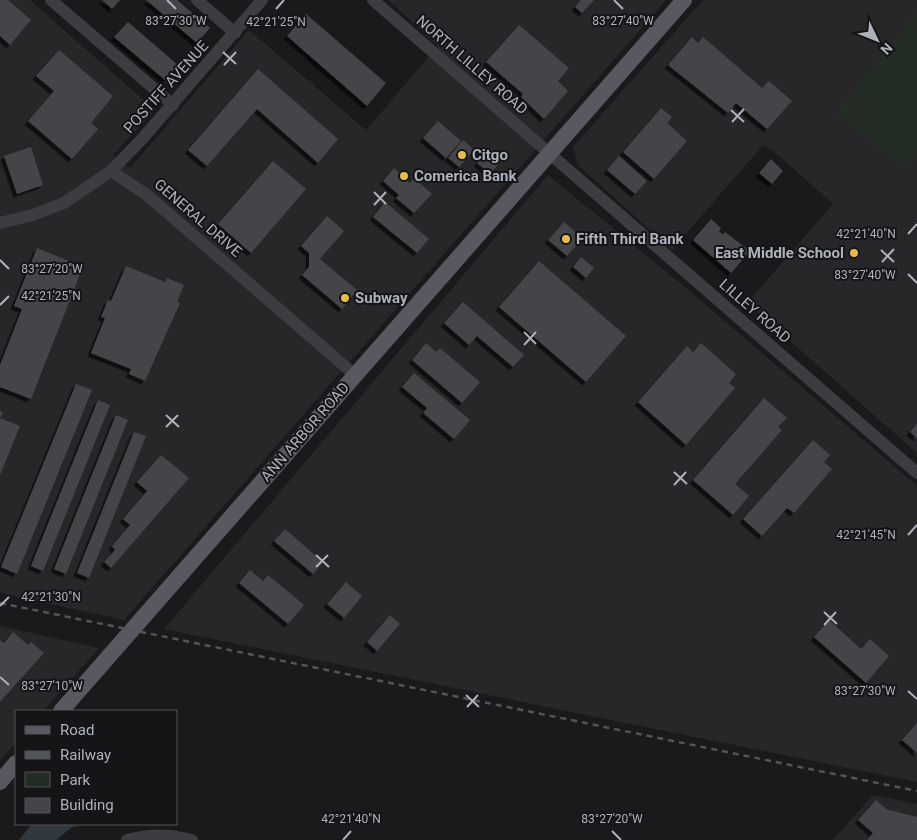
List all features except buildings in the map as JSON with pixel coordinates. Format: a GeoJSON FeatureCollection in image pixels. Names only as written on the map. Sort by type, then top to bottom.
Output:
{"type":"FeatureCollection","features":[{"type":"Feature","properties":{"kind":"main road","name":"ANN ARBOR ROAD"},"geometry":{"type":"LineString","coordinates":[[62,710],[684,0]]}},
{"type":"Feature","properties":{"kind":"main road"},"geometry":{"type":"LineString","coordinates":[[0,782],[15,764]]}},
{"type":"Feature","properties":{"kind":"street"},"geometry":{"type":"LineString","coordinates":[[51,0],[173,104]]}},
{"type":"Feature","properties":{"kind":"street"},"geometry":{"type":"LineString","coordinates":[[197,0],[235,33]]}},
{"type":"Feature","properties":{"kind":"street","name":"POSTIFF AVENUE"},"geometry":{"type":"LineString","coordinates":[[111,171],[173,104],[262,0]]}},
{"type":"Feature","properties":{"kind":"street","name":"NORTH LILLEY ROAD"},"geometry":{"type":"LineString","coordinates":[[373,0],[549,154]]}},
{"type":"Feature","properties":{"kind":"street","name":"LILLEY ROAD"},"geometry":{"type":"LineString","coordinates":[[549,154],[917,473]]}},
{"type":"Feature","properties":{"kind":"street"},"geometry":{"type":"LineString","coordinates":[[0,223],[33,216],[64,203],[111,171]]}},
{"type":"Feature","properties":{"kind":"street","name":"GENERAL DRIVE"},"geometry":{"type":"LineString","coordinates":[[111,171],[147,195],[355,375]]}},
{"type":"Feature","properties":{"kind":"street"},"geometry":{"type":"LineString","coordinates":[[127,840],[149,834],[172,835],[192,840]]}},
{"type":"Feature","properties":{"kind":"shaded area"},"geometry":{"type":"Polygon","coordinates":[[[0,0],[30,0],[155,110],[113,155],[130,168],[249,30],[366,130],[438,46],[388,0],[666,0],[124,620],[0,593],[0,0]]]}},
{"type":"Feature","properties":{"kind":"shaded area"},"geometry":{"type":"Polygon","coordinates":[[[703,0],[917,0],[917,453],[747,303],[833,204],[778,155],[763,145],[672,250],[578,165],[573,147],[703,0]]]}},
{"type":"Feature","properties":{"kind":"shaded area"},"geometry":{"type":"Polygon","coordinates":[[[548,175],[692,293],[917,486],[917,782],[164,629],[548,175]]]}},
{"type":"Feature","properties":{"kind":"shaded area"},"geometry":{"type":"Polygon","coordinates":[[[0,626],[99,648],[44,710],[15,710],[15,743],[0,761],[0,626]]]}},
{"type":"Feature","properties":{"kind":"shaded area"},"geometry":{"type":"Polygon","coordinates":[[[873,795],[917,804],[917,840],[833,840],[873,795]]]}},
{"type":"Feature","properties":{"kind":"shaded area"},"geometry":{"type":"Polygon","coordinates":[[[31,825],[81,825],[72,827],[56,840],[19,840],[31,825]]]}},
{"type":"Feature","properties":{"kind":"green space"},"geometry":{"type":"Polygon","coordinates":[[[917,13],[917,157],[907,170],[836,113],[917,13]]]}},
{"type":"Feature","properties":{"kind":"railway"},"geometry":{"type":"LineString","coordinates":[[0,603],[917,791]]}},
{"type":"Feature","properties":{"kind":"place","name":"Citgo"},"geometry":{"type":"Point","coordinates":[462,155]}},
{"type":"Feature","properties":{"kind":"place","name":"Comerica Bank"},"geometry":{"type":"Point","coordinates":[404,176]}},
{"type":"Feature","properties":{"kind":"place","name":"Fifth Third Bank"},"geometry":{"type":"Point","coordinates":[566,239]}},
{"type":"Feature","properties":{"kind":"place","name":"East Middle School"},"geometry":{"type":"Point","coordinates":[854,253]}},
{"type":"Feature","properties":{"kind":"place","name":"Subway"},"geometry":{"type":"Point","coordinates":[345,298]}}]}
